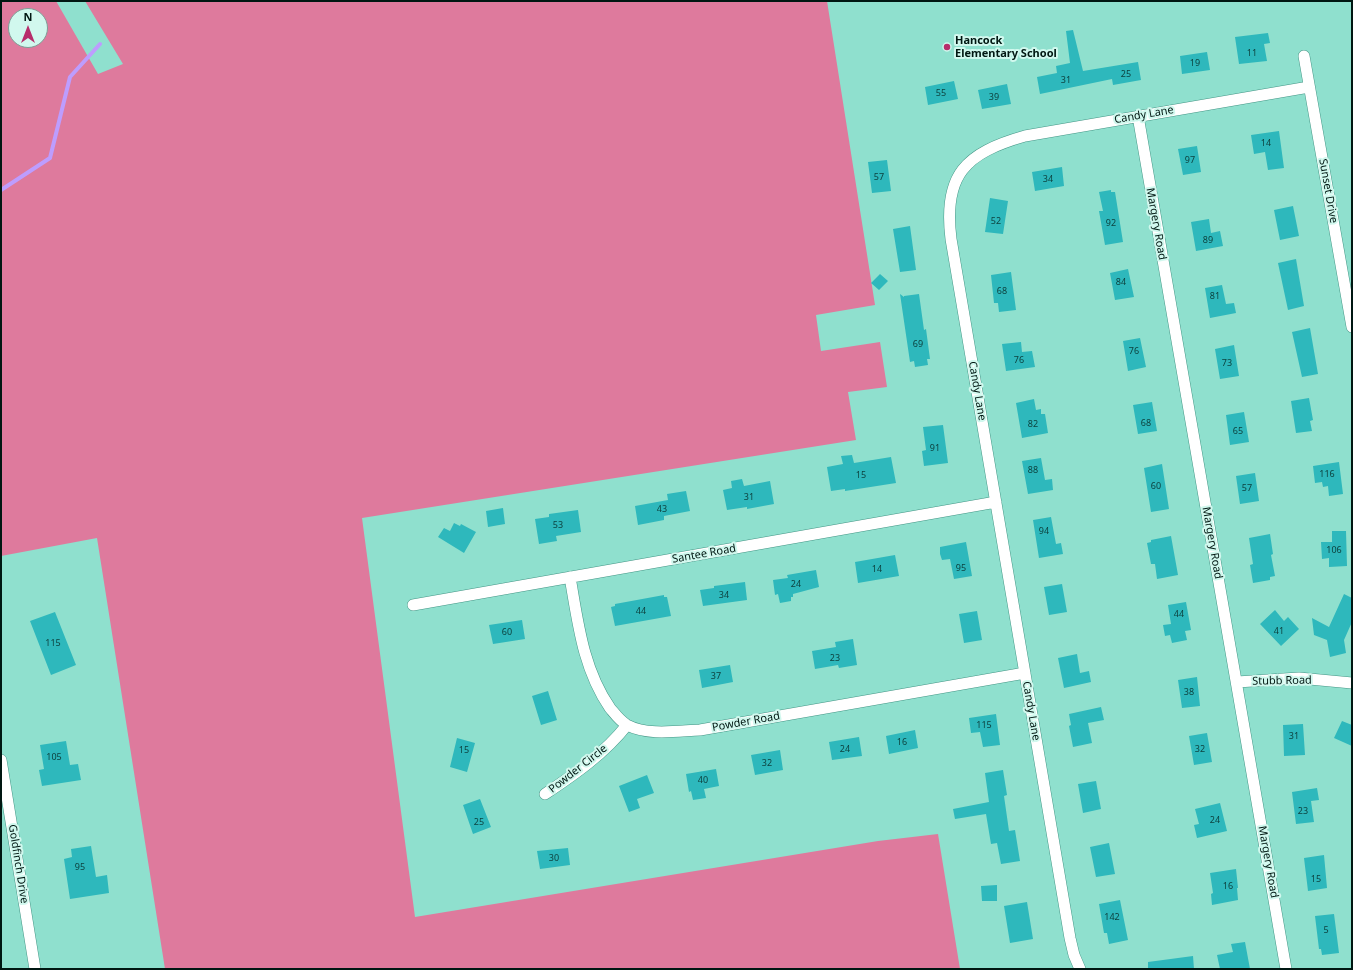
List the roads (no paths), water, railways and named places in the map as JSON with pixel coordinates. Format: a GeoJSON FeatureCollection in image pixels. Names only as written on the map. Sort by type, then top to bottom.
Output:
{"type":"FeatureCollection","features":[{"type":"Feature","properties":{"kind":"street","name":"Sunset Drive"},"geometry":{"type":"LineString","coordinates":[[1304,56],[1352,327]]}},
{"type":"Feature","properties":{"kind":"street","name":"Candy Lane"},"geometry":{"type":"LineString","coordinates":[[1080,969],[1074,955],[1070,938],[949,224],[950,197],[954,185],[967,165],[976,157],[1000,144],[1025,136],[1309,87]]}},
{"type":"Feature","properties":{"kind":"street","name":"Margery Road"},"geometry":{"type":"LineString","coordinates":[[1138,116],[1286,969]]}},
{"type":"Feature","properties":{"kind":"street","name":"Santee Road"},"geometry":{"type":"LineString","coordinates":[[412,605],[996,502]]}},
{"type":"Feature","properties":{"kind":"street"},"geometry":{"type":"LineString","coordinates":[[570,577],[581,640],[589,668],[606,701],[626,725]]}},
{"type":"Feature","properties":{"kind":"street","name":"Powder Road"},"geometry":{"type":"LineString","coordinates":[[626,725],[643,730],[656,731],[700,730],[1025,674]]}},
{"type":"Feature","properties":{"kind":"street","name":"Stubb Road"},"geometry":{"type":"LineString","coordinates":[[1237,682],[1299,678],[1352,683]]}},
{"type":"Feature","properties":{"kind":"street","name":"Powder Circle"},"geometry":{"type":"LineString","coordinates":[[545,794],[575,774],[601,753],[626,725]]}},
{"type":"Feature","properties":{"kind":"street","name":"Goldfinch Drive"},"geometry":{"type":"LineString","coordinates":[[1,760],[35,969]]}},
{"type":"Feature","properties":{"kind":"waterway"},"geometry":{"type":"LineString","coordinates":[[1,190],[50,158],[70,77],[100,44]]}},
{"type":"Feature","properties":{"kind":"place","name":"Hancock Elementary School"},"geometry":{"type":"Point","coordinates":[947,47]}}]}
